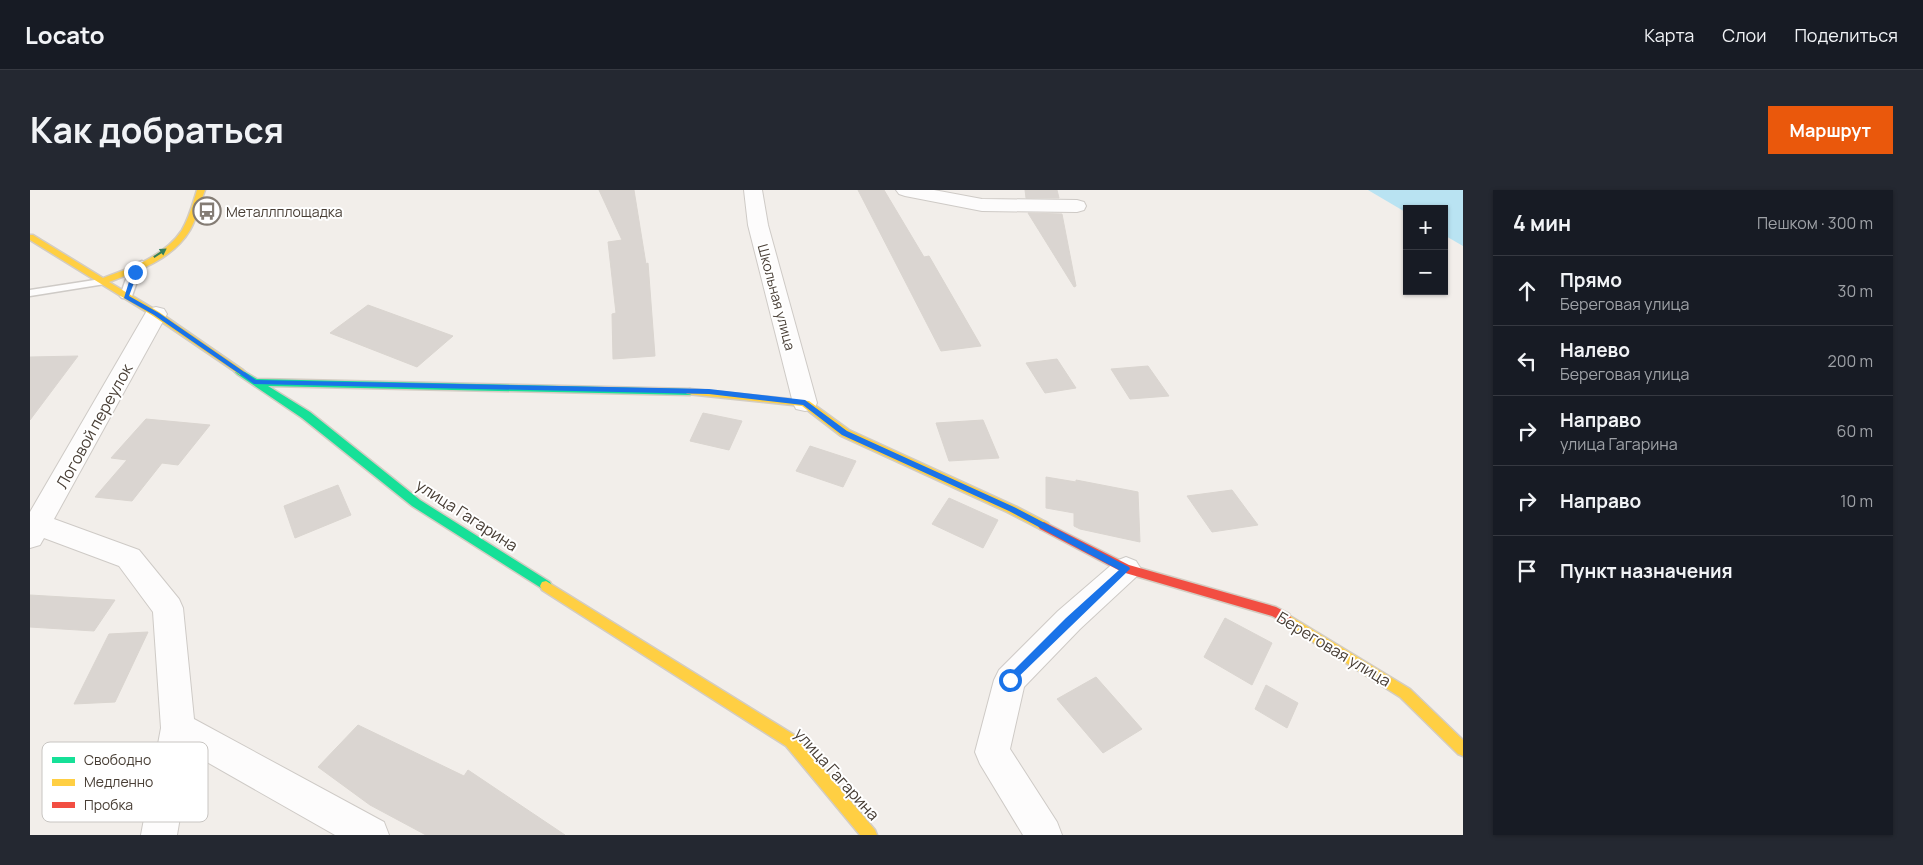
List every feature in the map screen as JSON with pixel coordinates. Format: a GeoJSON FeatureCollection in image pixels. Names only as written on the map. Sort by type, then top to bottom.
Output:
{"type":"FeatureCollection","features":[{"type":"Feature","properties":{"kind":"street"},"geometry":{"type":"LineString","coordinates":[[101,282],[142,264],[162,252],[184,233],[201,190]]}},
{"type":"Feature","properties":{"kind":"street","name":"Школьная улица"},"geometry":{"type":"LineString","coordinates":[[753,190],[758,225],[805,403]]}},
{"type":"Feature","properties":{"kind":"street"},"geometry":{"type":"LineString","coordinates":[[905,190],[982,205],[1077,206]]}},
{"type":"Feature","properties":{"kind":"street","name":"улица Гагарина"},"geometry":{"type":"LineString","coordinates":[[30,237],[156,314],[254,382],[306,415],[416,503],[791,742],[870,835]]}},
{"type":"Feature","properties":{"kind":"street","name":"Логовой переулок"},"geometry":{"type":"LineString","coordinates":[[34,531],[156,314]]}},
{"type":"Feature","properties":{"kind":"street"},"geometry":{"type":"LineString","coordinates":[[254,382],[709,392],[805,403]]}},
{"type":"Feature","properties":{"kind":"street","name":"Береговая улица"},"geometry":{"type":"LineString","coordinates":[[805,403],[845,433],[1011,509],[1126,569],[1276,612],[1405,693],[1463,749]]}},
{"type":"Feature","properties":{"kind":"street"},"geometry":{"type":"LineString","coordinates":[[34,531],[129,558],[168,608],[178,728],[176,742]]}},
{"type":"Feature","properties":{"kind":"street"},"geometry":{"type":"LineString","coordinates":[[1044,835],[992,752],[1010,680],[1070,620],[1126,569]]}},
{"type":"Feature","properties":{"kind":"street"},"geometry":{"type":"LineString","coordinates":[[178,728],[203,742]]}},
{"type":"Feature","properties":{"kind":"street"},"geometry":{"type":"LineString","coordinates":[[208,745],[371,835]]}},
{"type":"Feature","properties":{"kind":"street"},"geometry":{"type":"LineString","coordinates":[[159,835],[161,822]]}},
{"type":"Feature","properties":{"kind":"lane"},"geometry":{"type":"LineString","coordinates":[[126,296],[135,272],[142,264]]}},
{"type":"Feature","properties":{"kind":"lane"},"geometry":{"type":"LineString","coordinates":[[30,293],[101,282]]}},
{"type":"Feature","properties":{"kind":"water"},"geometry":{"type":"Polygon","coordinates":[[[1368,190],[1463,190],[1463,246],[1448,237],[1448,205],[1403,205],[1403,211],[1368,190]]]}},
{"type":"Feature","properties":{"kind":"building"},"geometry":{"type":"Polygon","coordinates":[[[599,190],[634,190],[646,264],[648,263],[655,356],[613,359],[612,314],[616,313],[608,242],[622,240],[599,190]]]}},
{"type":"Feature","properties":{"kind":"building"},"geometry":{"type":"Polygon","coordinates":[[[858,190],[884,190],[924,257],[929,256],[981,346],[941,351],[858,190]]]}},
{"type":"Feature","properties":{"kind":"building"},"geometry":{"type":"Polygon","coordinates":[[[1025,190],[1057,190],[1059,198],[1026,198],[1025,190]]]}},
{"type":"Feature","properties":{"kind":"building"},"geometry":{"type":"Polygon","coordinates":[[[1028,213],[1062,214],[1076,286],[1074,287],[1028,213]]]}},
{"type":"Feature","properties":{"kind":"building"},"geometry":{"type":"Polygon","coordinates":[[[368,305],[453,336],[417,367],[330,333],[368,305]]]}},
{"type":"Feature","properties":{"kind":"building"},"geometry":{"type":"Polygon","coordinates":[[[78,356],[30,420],[30,357],[78,356]]]}},
{"type":"Feature","properties":{"kind":"building"},"geometry":{"type":"Polygon","coordinates":[[[1057,359],[1076,388],[1045,393],[1026,363],[1057,359]]]}},
{"type":"Feature","properties":{"kind":"building"},"geometry":{"type":"Polygon","coordinates":[[[1148,366],[1169,396],[1130,399],[1111,369],[1148,366]]]}},
{"type":"Feature","properties":{"kind":"building"},"geometry":{"type":"Polygon","coordinates":[[[703,413],[742,421],[729,450],[690,441],[703,413]]]}},
{"type":"Feature","properties":{"kind":"building"},"geometry":{"type":"Polygon","coordinates":[[[146,419],[210,425],[178,465],[162,463],[132,501],[95,497],[127,460],[111,458],[146,419]]]}},
{"type":"Feature","properties":{"kind":"building"},"geometry":{"type":"Polygon","coordinates":[[[983,420],[999,458],[949,461],[936,423],[983,420]]]}},
{"type":"Feature","properties":{"kind":"building"},"geometry":{"type":"Polygon","coordinates":[[[810,446],[856,461],[843,487],[796,471],[810,446]]]}},
{"type":"Feature","properties":{"kind":"building"},"geometry":{"type":"Polygon","coordinates":[[[1046,477],[1076,482],[1076,480],[1138,492],[1140,542],[1080,529],[1074,526],[1074,513],[1046,508],[1046,477]]]}},
{"type":"Feature","properties":{"kind":"building"},"geometry":{"type":"Polygon","coordinates":[[[338,485],[351,515],[295,538],[284,506],[338,485]]]}},
{"type":"Feature","properties":{"kind":"building"},"geometry":{"type":"Polygon","coordinates":[[[1232,490],[1258,525],[1212,532],[1187,496],[1232,490]]]}},
{"type":"Feature","properties":{"kind":"building"},"geometry":{"type":"Polygon","coordinates":[[[949,498],[998,520],[983,548],[932,524],[949,498]]]}},
{"type":"Feature","properties":{"kind":"building"},"geometry":{"type":"Polygon","coordinates":[[[30,595],[115,600],[94,631],[30,627],[30,595]]]}},
{"type":"Feature","properties":{"kind":"building"},"geometry":{"type":"Polygon","coordinates":[[[1225,618],[1272,643],[1252,685],[1204,657],[1225,618]]]}},
{"type":"Feature","properties":{"kind":"building"},"geometry":{"type":"Polygon","coordinates":[[[148,632],[115,702],[74,704],[109,634],[148,632]]]}},
{"type":"Feature","properties":{"kind":"building"},"geometry":{"type":"Polygon","coordinates":[[[1096,677],[1142,729],[1103,753],[1057,699],[1096,677]]]}},
{"type":"Feature","properties":{"kind":"building"},"geometry":{"type":"Polygon","coordinates":[[[1266,685],[1298,703],[1287,728],[1255,709],[1266,685]]]}},
{"type":"Feature","properties":{"kind":"building"},"geometry":{"type":"Polygon","coordinates":[[[358,725],[464,776],[468,770],[565,835],[426,835],[370,805],[318,767],[358,725]]]}},
{"type":"Feature","properties":{"kind":"traffic: fast"},"geometry":{"type":"LineString","coordinates":[[240,372],[306,415],[416,503],[546,586]]}},
{"type":"Feature","properties":{"kind":"traffic: fast"},"geometry":{"type":"LineString","coordinates":[[254,382],[690,392]]}},
{"type":"Feature","properties":{"kind":"traffic: slow"},"geometry":{"type":"LineString","coordinates":[[101,282],[146,263],[176,242],[184,233],[189,223],[201,190]]}},
{"type":"Feature","properties":{"kind":"traffic: slow"},"geometry":{"type":"LineString","coordinates":[[30,237],[156,314],[240,372]]}},
{"type":"Feature","properties":{"kind":"traffic: slow"},"geometry":{"type":"LineString","coordinates":[[690,392],[805,403],[845,433],[1044,526]]}},
{"type":"Feature","properties":{"kind":"traffic: slow"},"geometry":{"type":"LineString","coordinates":[[546,586],[791,741],[870,835]]}},
{"type":"Feature","properties":{"kind":"traffic: slow"},"geometry":{"type":"LineString","coordinates":[[1285,618],[1405,693],[1463,749]]}},
{"type":"Feature","properties":{"kind":"traffic: jam"},"geometry":{"type":"LineString","coordinates":[[1044,526],[1126,569],[1276,612],[1285,618]]}},
{"type":"Feature","properties":{"kind":"place","name":"Металлплощадка"},"geometry":{"type":"Point","coordinates":[207,211]}},
{"type":"Feature","properties":{"kind":"route"},"geometry":{"type":"LineString","coordinates":[[135,272],[126,296],[156,314],[254,382],[709,392],[805,403],[845,433],[1011,509],[1126,569],[1070,620],[1010,680]]}}]}
